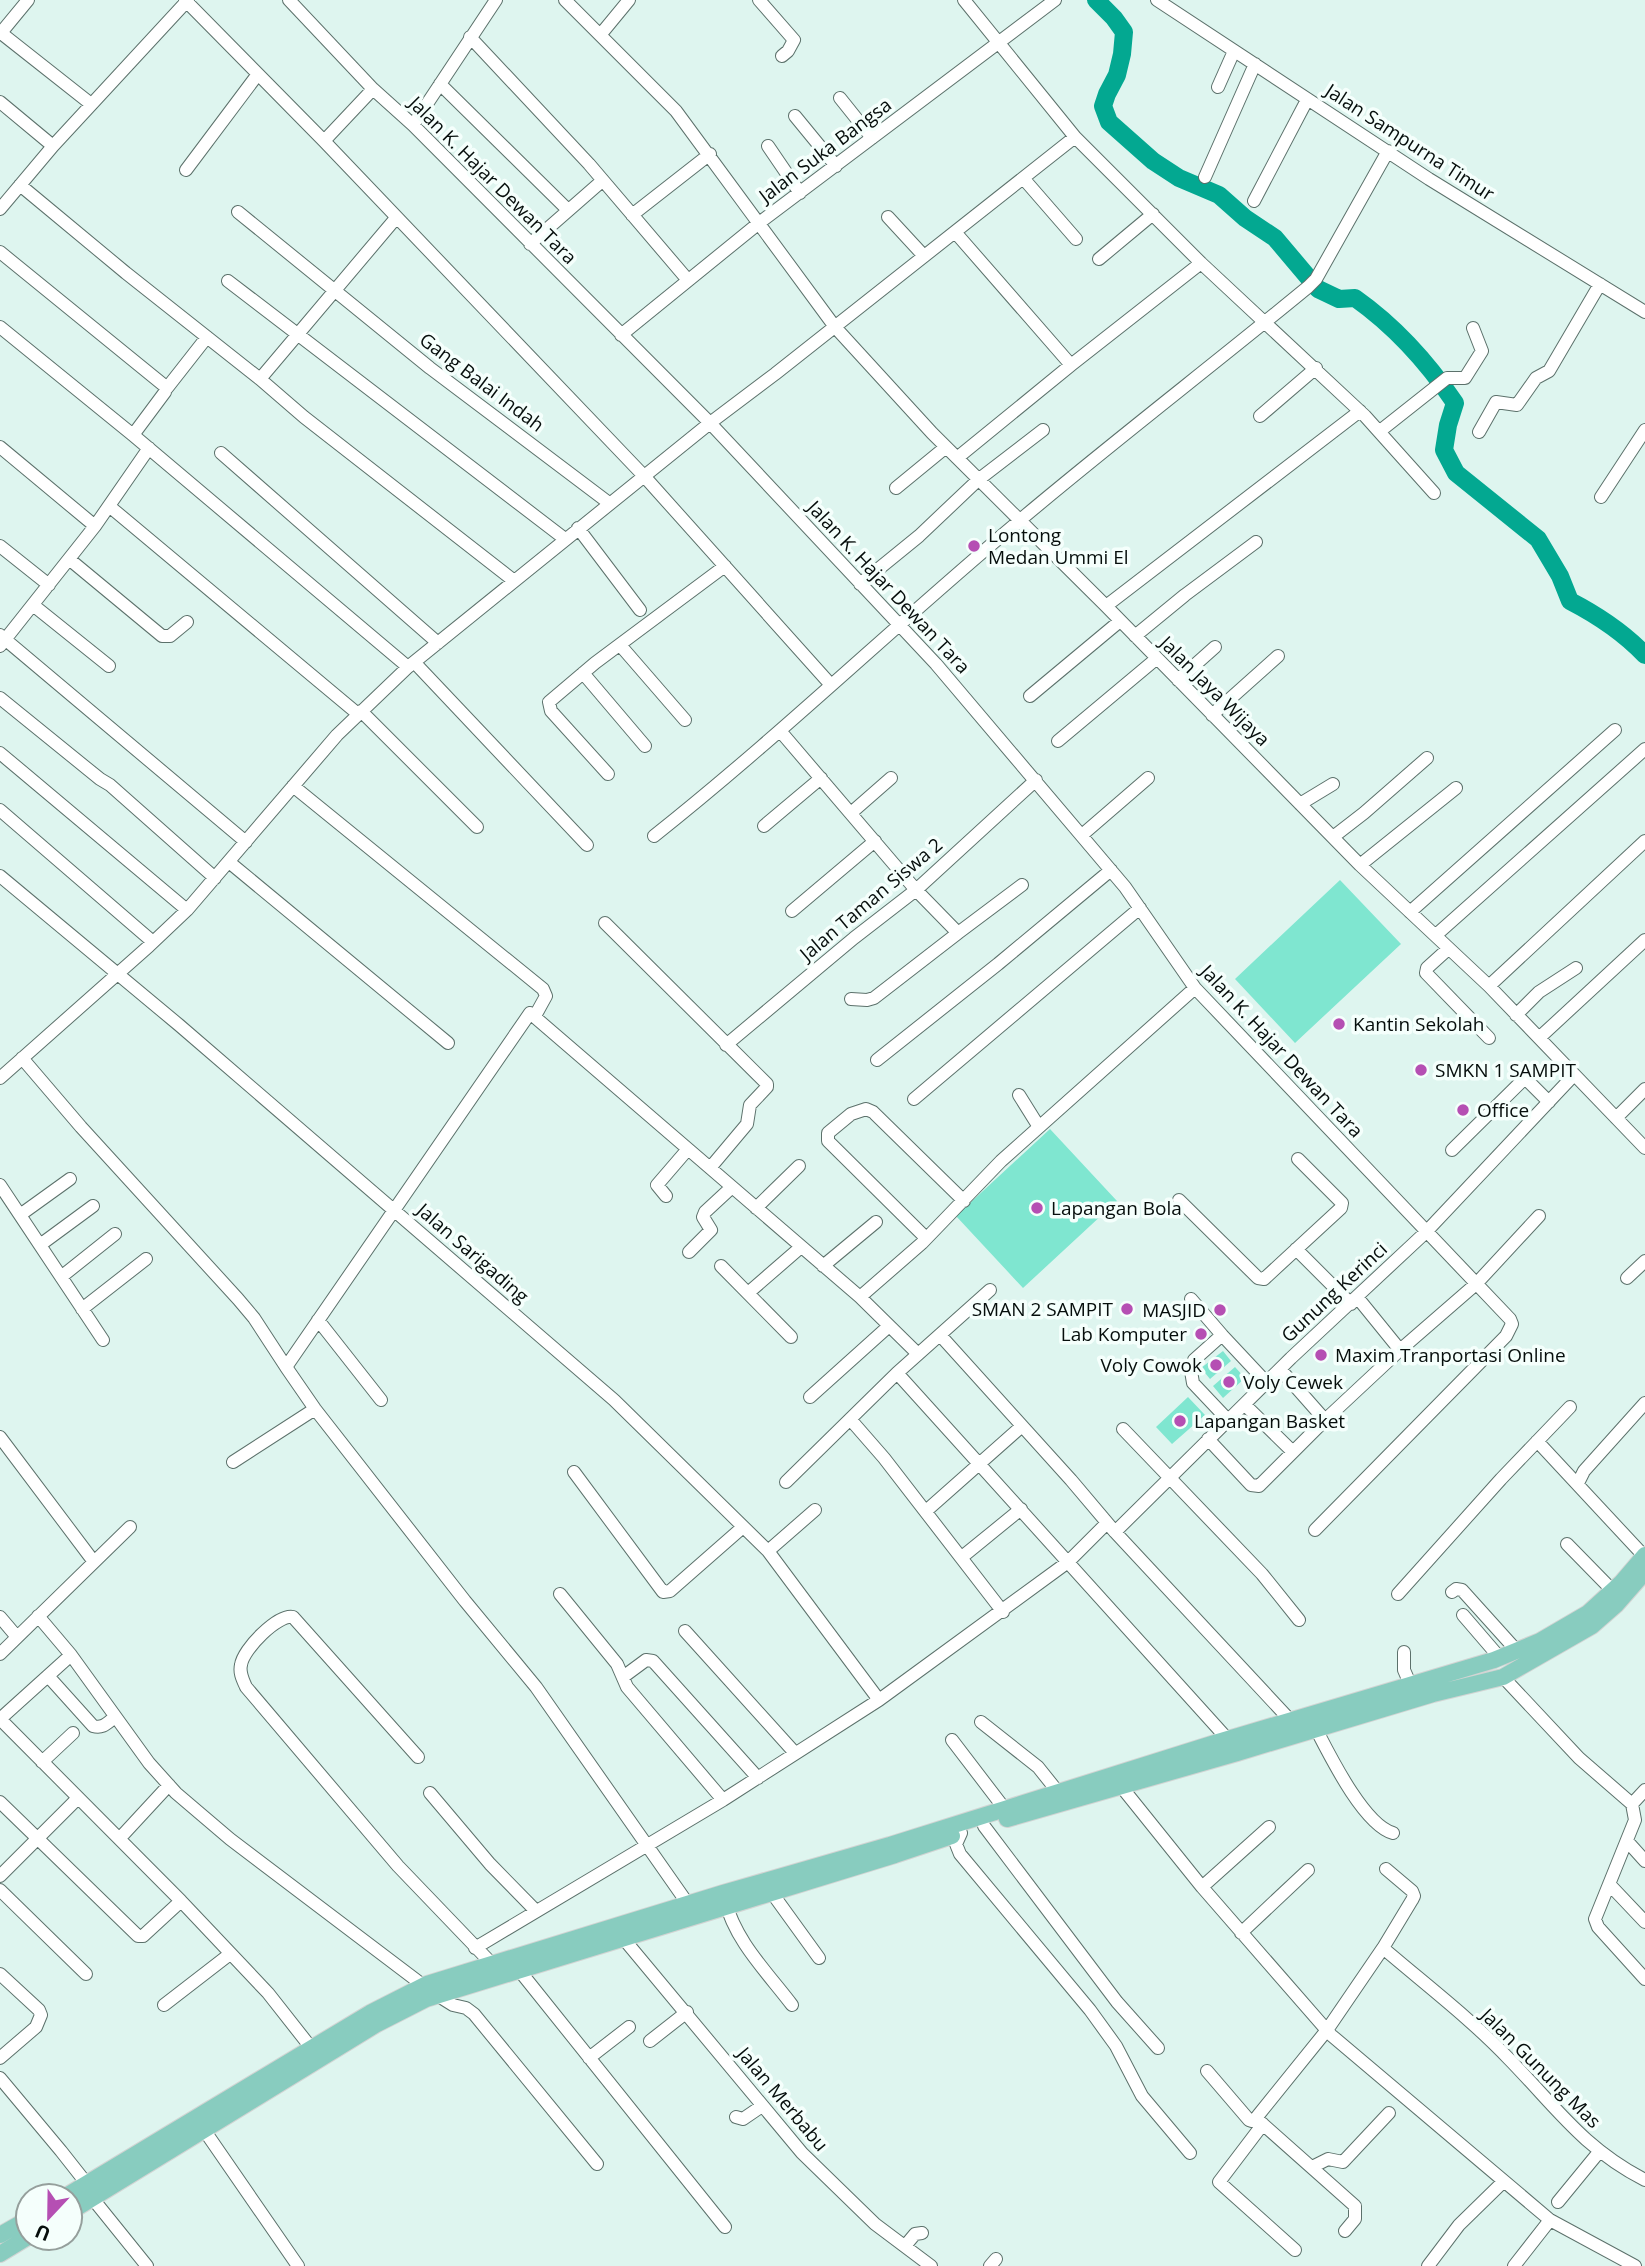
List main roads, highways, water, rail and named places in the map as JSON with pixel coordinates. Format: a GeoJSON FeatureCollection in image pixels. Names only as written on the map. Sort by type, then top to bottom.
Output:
{"type":"FeatureCollection","features":[{"type":"Feature","properties":{"kind":"main road"},"geometry":{"type":"LineString","coordinates":[[430,1991],[519,1970],[569,1948],[688,1904],[772,1893],[984,1826],[1093,1787],[1233,1746],[1316,1730],[1433,1693],[1503,1677],[1592,1626],[1639,1580],[1645,1555]]}},
{"type":"Feature","properties":{"kind":"main road"},"geometry":{"type":"LineString","coordinates":[[84,2197],[90,2191],[316,2054],[370,2012],[493,1965],[623,1938],[725,1900],[1004,1808],[1058,1792],[1120,1786],[1233,1746],[1291,1721],[1500,1658],[1540,1641],[1578,1619],[1613,1591],[1639,1580]]}},
{"type":"Feature","properties":{"kind":"main road"},"geometry":{"type":"LineString","coordinates":[[84,2192],[90,2191]]}},
{"type":"Feature","properties":{"kind":"waterway"},"geometry":{"type":"LineString","coordinates":[[1096,0],[1124,32],[1117,75],[1103,106],[1109,122],[1153,161],[1179,178],[1219,195],[1245,218],[1275,238],[1318,289],[1339,299],[1355,298],[1398,333],[1455,403],[1444,450],[1456,473],[1538,539],[1560,576],[1570,601],[1610,625],[1645,655]]}},
{"type":"Feature","properties":{"kind":"place","name":"Lontong Medan Ummi El"},"geometry":{"type":"Point","coordinates":[974,546]}},
{"type":"Feature","properties":{"kind":"place","name":"Kantin Sekolah"},"geometry":{"type":"Point","coordinates":[1339,1024]}},
{"type":"Feature","properties":{"kind":"place","name":"SMKN 1 SAMPIT"},"geometry":{"type":"Point","coordinates":[1421,1070]}},
{"type":"Feature","properties":{"kind":"place","name":"Office"},"geometry":{"type":"Point","coordinates":[1463,1110]}},
{"type":"Feature","properties":{"kind":"place","name":"Lapangan Bola"},"geometry":{"type":"Point","coordinates":[1037,1208]}},
{"type":"Feature","properties":{"kind":"place","name":"SMAN 2 SAMPIT"},"geometry":{"type":"Point","coordinates":[1127,1309]}},
{"type":"Feature","properties":{"kind":"place","name":"MASJID"},"geometry":{"type":"Point","coordinates":[1220,1310]}},
{"type":"Feature","properties":{"kind":"place","name":"Lab Komputer"},"geometry":{"type":"Point","coordinates":[1201,1334]}},
{"type":"Feature","properties":{"kind":"place","name":"Maxim Tranportasi Online"},"geometry":{"type":"Point","coordinates":[1321,1355]}},
{"type":"Feature","properties":{"kind":"place","name":"Voly Cowok"},"geometry":{"type":"Point","coordinates":[1216,1365]}},
{"type":"Feature","properties":{"kind":"place","name":"Voly Cewek"},"geometry":{"type":"Point","coordinates":[1229,1382]}},
{"type":"Feature","properties":{"kind":"place","name":"Lapangan Basket"},"geometry":{"type":"Point","coordinates":[1180,1421]}}]}
